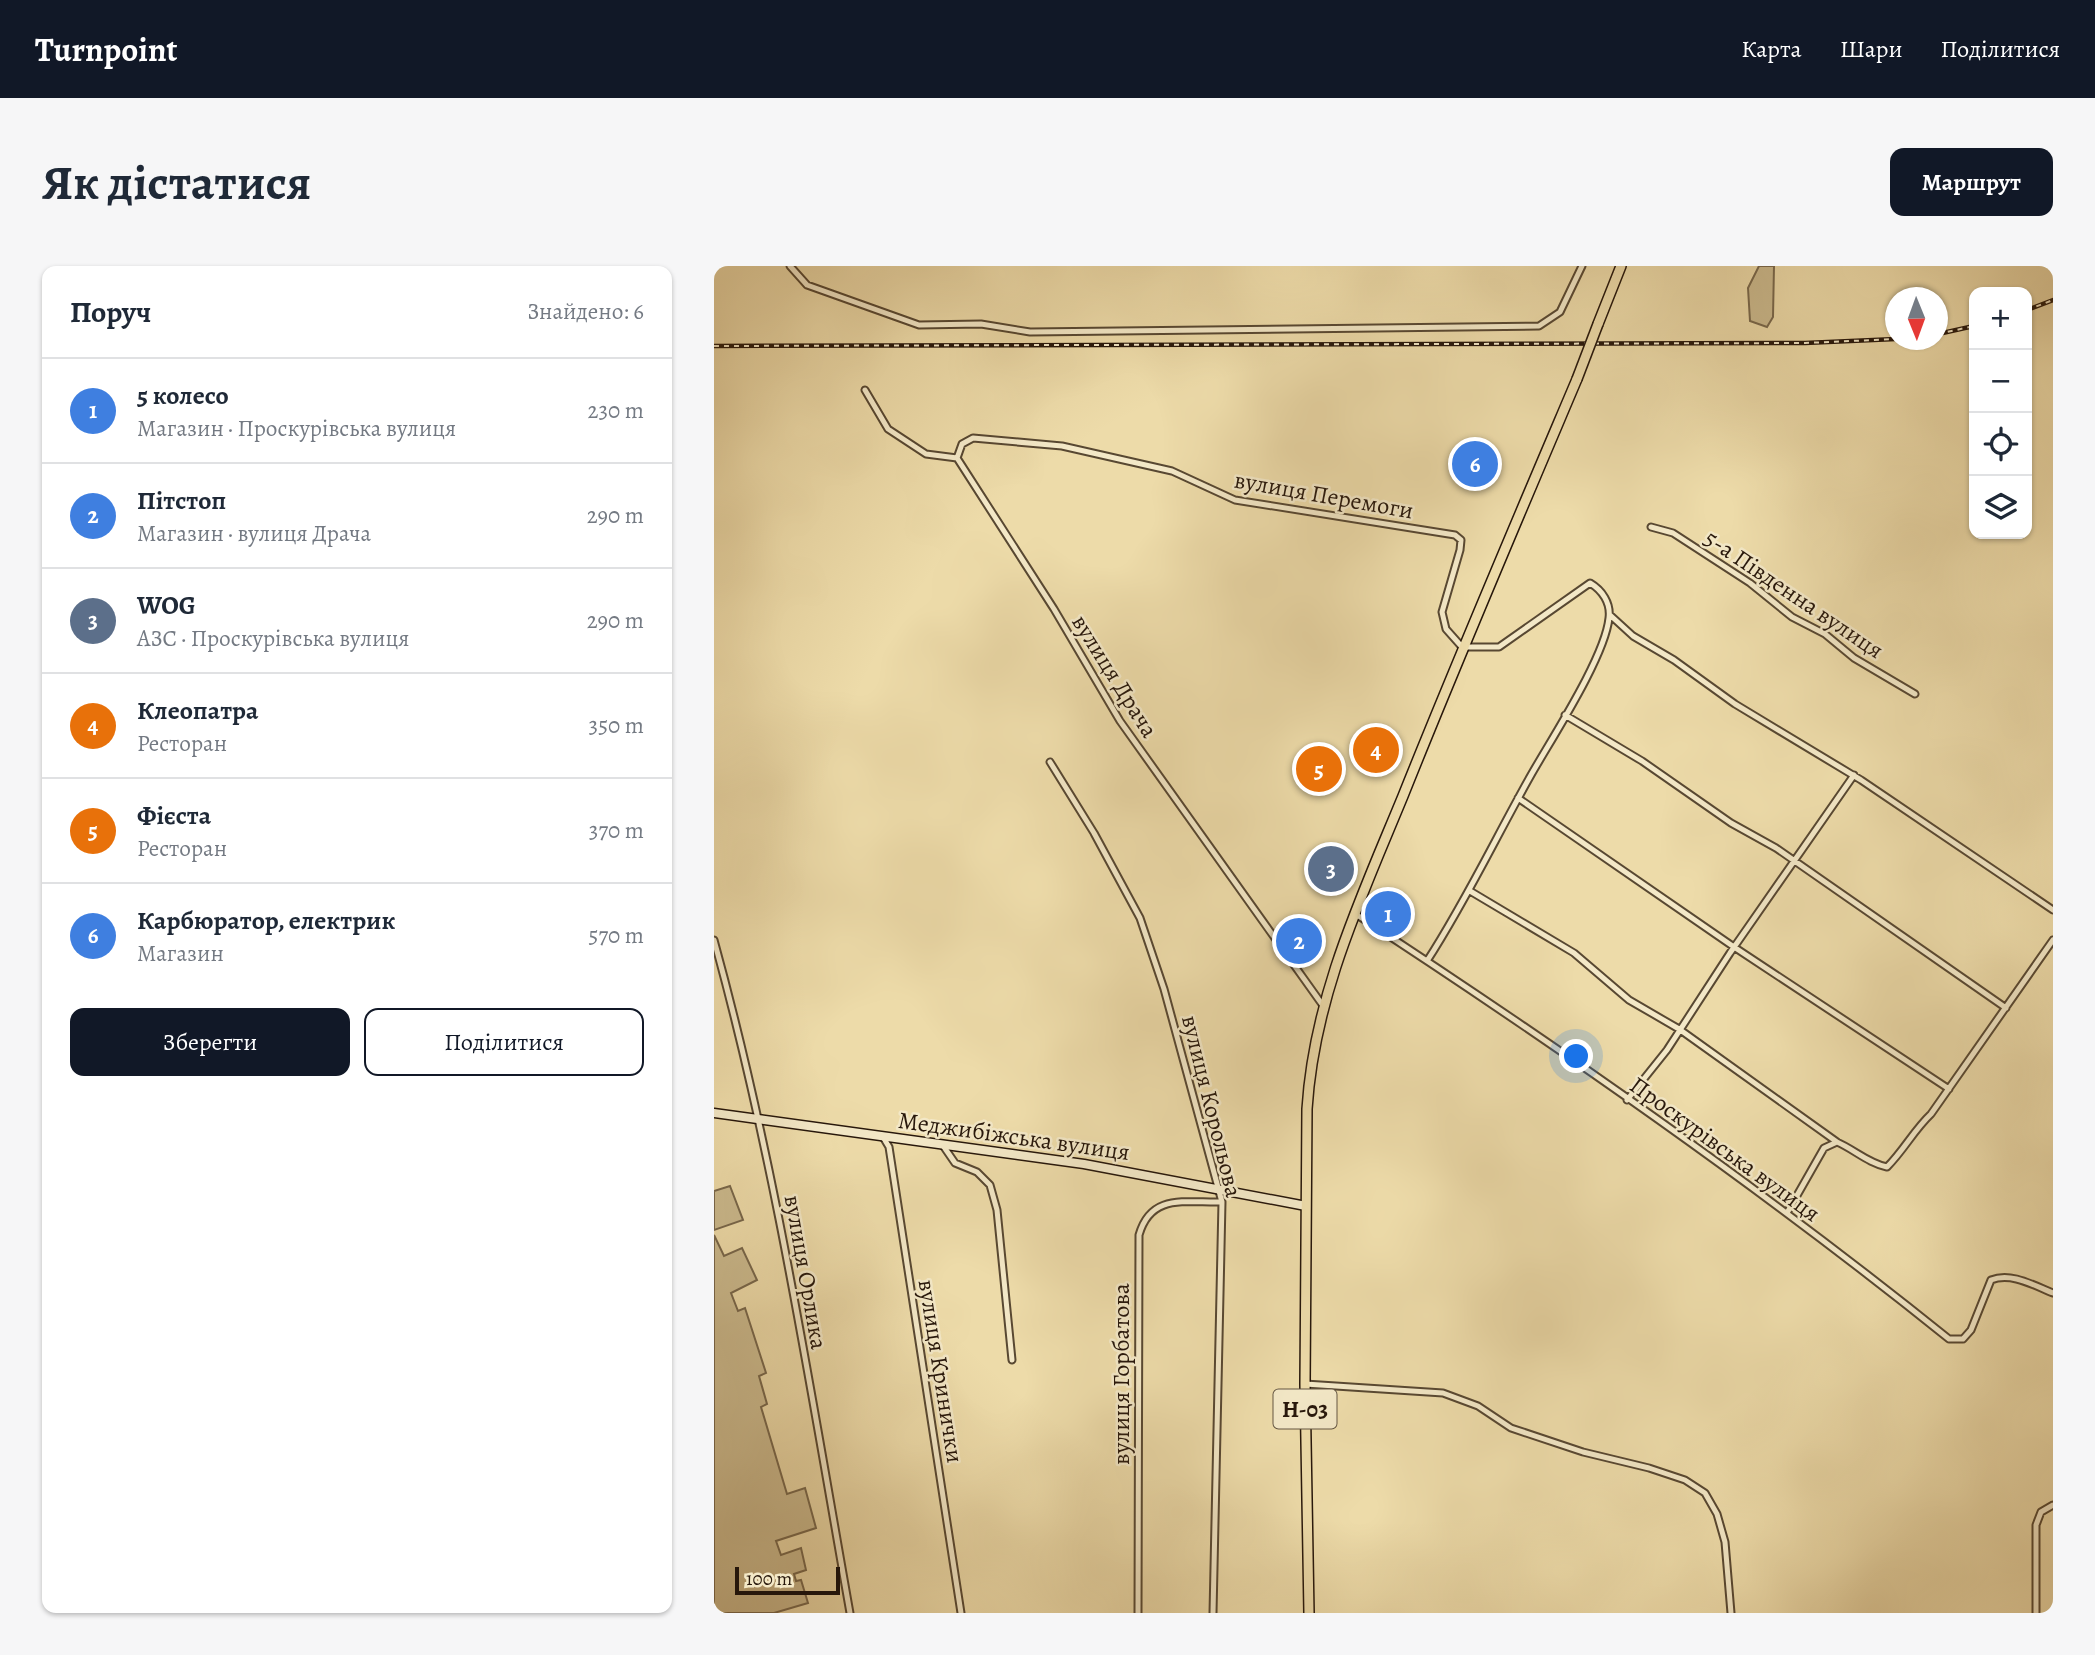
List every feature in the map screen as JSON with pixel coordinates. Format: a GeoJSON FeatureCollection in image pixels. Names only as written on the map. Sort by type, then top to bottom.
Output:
{"type":"FeatureCollection","features":[{"type":"Feature","properties":{"kind":"main road","name":"Н-03"},"geometry":{"type":"LineString","coordinates":[[1309,1613],[1305,1384],[1310,1067],[1324,1007],[1354,914],[1462,647],[1577,379],[1621,266]]}},
{"type":"Feature","properties":{"kind":"main road","name":"Меджибіжська вулиця"},"geometry":{"type":"LineString","coordinates":[[714,1113],[944,1147],[1084,1164],[1306,1206]]}},
{"type":"Feature","properties":{"kind":"street"},"geometry":{"type":"LineString","coordinates":[[790,266],[807,285],[919,325],[981,324],[1043,332],[1539,326],[1560,312],[1583,266]]}},
{"type":"Feature","properties":{"kind":"street"},"geometry":{"type":"LineString","coordinates":[[865,390],[888,429],[926,454],[957,458]]}},
{"type":"Feature","properties":{"kind":"street","name":"вулиця Перемоги"},"geometry":{"type":"LineString","coordinates":[[957,458],[962,444],[973,438],[1062,446],[1172,471],[1235,500],[1455,535],[1461,540],[1460,550],[1442,612],[1442,621],[1462,647]]}},
{"type":"Feature","properties":{"kind":"street","name":"вулиця Драча"},"geometry":{"type":"LineString","coordinates":[[957,458],[1054,609],[1120,721],[1324,1007]]}},
{"type":"Feature","properties":{"kind":"street","name":"5-а Південна вулиця"},"geometry":{"type":"LineString","coordinates":[[1651,527],[1673,533],[1750,583],[1792,617],[1825,634],[1854,658],[1915,694]]}},
{"type":"Feature","properties":{"kind":"street"},"geometry":{"type":"LineString","coordinates":[[1427,961],[1470,891],[1606,632],[1610,615],[1607,602],[1599,588],[1590,583],[1499,647],[1462,647]]}},
{"type":"Feature","properties":{"kind":"street"},"geometry":{"type":"LineString","coordinates":[[1610,615],[1633,636],[1674,660],[1735,704],[1854,775],[2053,909]]}},
{"type":"Feature","properties":{"kind":"street"},"geometry":{"type":"LineString","coordinates":[[1564,715],[1633,755],[1731,823],[1776,848],[1792,862],[2006,1008]]}},
{"type":"Feature","properties":{"kind":"street","name":"вулиця Корольова"},"geometry":{"type":"LineString","coordinates":[[1050,762],[1094,832],[1140,918],[1164,989],[1222,1202],[1213,1613]]}},
{"type":"Feature","properties":{"kind":"street"},"geometry":{"type":"LineString","coordinates":[[1627,1100],[1667,1050],[1734,947],[1854,775]]}},
{"type":"Feature","properties":{"kind":"street"},"geometry":{"type":"LineString","coordinates":[[1518,798],[1734,947],[1949,1089]]}},
{"type":"Feature","properties":{"kind":"street"},"geometry":{"type":"LineString","coordinates":[[1470,891],[1574,953],[1629,1000],[1679,1029],[1837,1142],[1856,1150],[1871,1163],[1887,1167],[1906,1148],[1915,1129],[1931,1114],[2053,940]]}},
{"type":"Feature","properties":{"kind":"street","name":"Проскурівська вулиця"},"geometry":{"type":"LineString","coordinates":[[1354,914],[1427,961],[1787,1213],[1949,1339],[1963,1339],[1971,1331],[1990,1280],[2001,1276],[2017,1279],[2053,1293]]}},
{"type":"Feature","properties":{"kind":"street","name":"вулиця Орлика"},"geometry":{"type":"LineString","coordinates":[[714,940],[747,1061],[776,1201],[850,1613]]}},
{"type":"Feature","properties":{"kind":"street","name":"вулиця Кринички"},"geometry":{"type":"LineString","coordinates":[[882,1136],[888,1147],[961,1613]]}},
{"type":"Feature","properties":{"kind":"street"},"geometry":{"type":"LineString","coordinates":[[1787,1213],[1824,1147],[1837,1142]]}},
{"type":"Feature","properties":{"kind":"street"},"geometry":{"type":"LineString","coordinates":[[944,1147],[955,1163],[977,1172],[990,1185],[997,1210],[1012,1360]]}},
{"type":"Feature","properties":{"kind":"street","name":"вулиця Горбатова"},"geometry":{"type":"LineString","coordinates":[[1138,1613],[1139,1235],[1143,1220],[1153,1209],[1166,1204],[1222,1202]]}},
{"type":"Feature","properties":{"kind":"street"},"geometry":{"type":"LineString","coordinates":[[1305,1384],[1443,1393],[1478,1405],[1511,1428],[1583,1452],[1685,1480],[1705,1493],[1717,1514],[1725,1542],[1731,1613]]}},
{"type":"Feature","properties":{"kind":"street"},"geometry":{"type":"LineString","coordinates":[[2036,1613],[2036,1525],[2041,1512],[2053,1505]]}},
{"type":"Feature","properties":{"kind":"shaded area"},"geometry":{"type":"Polygon","coordinates":[[[1759,266],[1774,266],[1773,317],[1767,327],[1750,321],[1748,288],[1759,266]]]}},
{"type":"Feature","properties":{"kind":"shaded area"},"geometry":{"type":"Polygon","coordinates":[[[730,1186],[743,1220],[714,1230],[714,1191],[730,1186]]]}},
{"type":"Feature","properties":{"kind":"shaded area"},"geometry":{"type":"Polygon","coordinates":[[[714,1235],[724,1256],[742,1248],[757,1280],[731,1293],[738,1311],[745,1308],[766,1373],[759,1376],[767,1404],[761,1407],[787,1494],[805,1488],[816,1528],[776,1541],[781,1555],[801,1548],[806,1570],[794,1574],[796,1581],[801,1580],[808,1603],[774,1613],[714,1613],[714,1235]]]}},
{"type":"Feature","properties":{"kind":"railway"},"geometry":{"type":"LineString","coordinates":[[2032,308],[2053,300]]}},
{"type":"Feature","properties":{"kind":"railway"},"geometry":{"type":"LineString","coordinates":[[1948,332],[1969,327]]}},
{"type":"Feature","properties":{"kind":"railway"},"geometry":{"type":"LineString","coordinates":[[714,346],[1805,343],[1885,339]]}},
{"type":"Feature","properties":{"kind":"place","name":"Карбюратор, електрик"},"geometry":{"type":"Point","coordinates":[1475,464]}},
{"type":"Feature","properties":{"kind":"place","name":"Клеопатра"},"geometry":{"type":"Point","coordinates":[1376,750]}},
{"type":"Feature","properties":{"kind":"place","name":"Фієста"},"geometry":{"type":"Point","coordinates":[1319,769]}},
{"type":"Feature","properties":{"kind":"place","name":"WOG"},"geometry":{"type":"Point","coordinates":[1331,869]}},
{"type":"Feature","properties":{"kind":"place","name":"5 колесо"},"geometry":{"type":"Point","coordinates":[1388,914]}},
{"type":"Feature","properties":{"kind":"place","name":"Пітстоп"},"geometry":{"type":"Point","coordinates":[1299,941]}}]}
